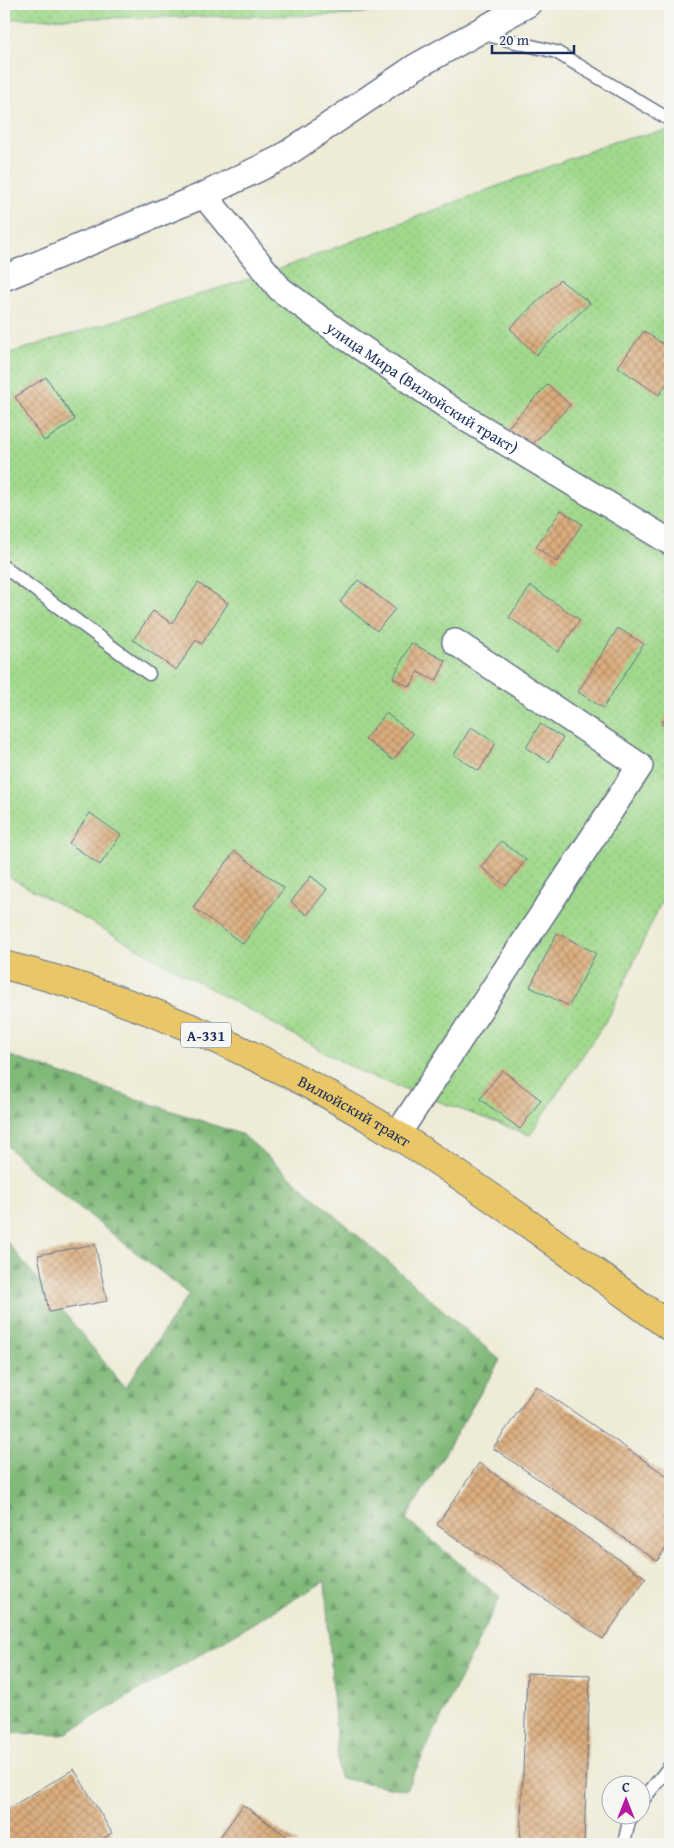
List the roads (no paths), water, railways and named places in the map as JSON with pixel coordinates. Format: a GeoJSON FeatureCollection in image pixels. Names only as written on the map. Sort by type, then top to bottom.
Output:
{"type":"FeatureCollection","features":[{"type":"Feature","properties":{"kind":"main road","name":"Вилюйский тракт"},"geometry":{"type":"LineString","coordinates":[[4,965],[45,975],[226,1043],[312,1086],[396,1134],[462,1177],[670,1327]]}},
{"type":"Feature","properties":{"kind":"street"},"geometry":{"type":"LineString","coordinates":[[4,278],[204,195],[279,159],[415,67],[528,4]]}},
{"type":"Feature","properties":{"kind":"street","name":"улица Мира (Вилюйский тракт)"},"geometry":{"type":"LineString","coordinates":[[204,195],[280,289],[288,295],[341,334],[457,413],[670,542]]}},
{"type":"Feature","properties":{"kind":"street"},"geometry":{"type":"LineString","coordinates":[[396,1134],[640,766],[456,642]]}},
{"type":"Feature","properties":{"kind":"lane"},"geometry":{"type":"LineString","coordinates":[[479,33],[556,52],[670,120]]}},
{"type":"Feature","properties":{"kind":"lane"},"geometry":{"type":"LineString","coordinates":[[4,567],[149,674]]}},
{"type":"Feature","properties":{"kind":"lane"},"geometry":{"type":"LineString","coordinates":[[652,1788],[670,1766]]}},
{"type":"Feature","properties":{"kind":"lane"},"geometry":{"type":"LineString","coordinates":[[624,1844],[628,1826]]}}]}
